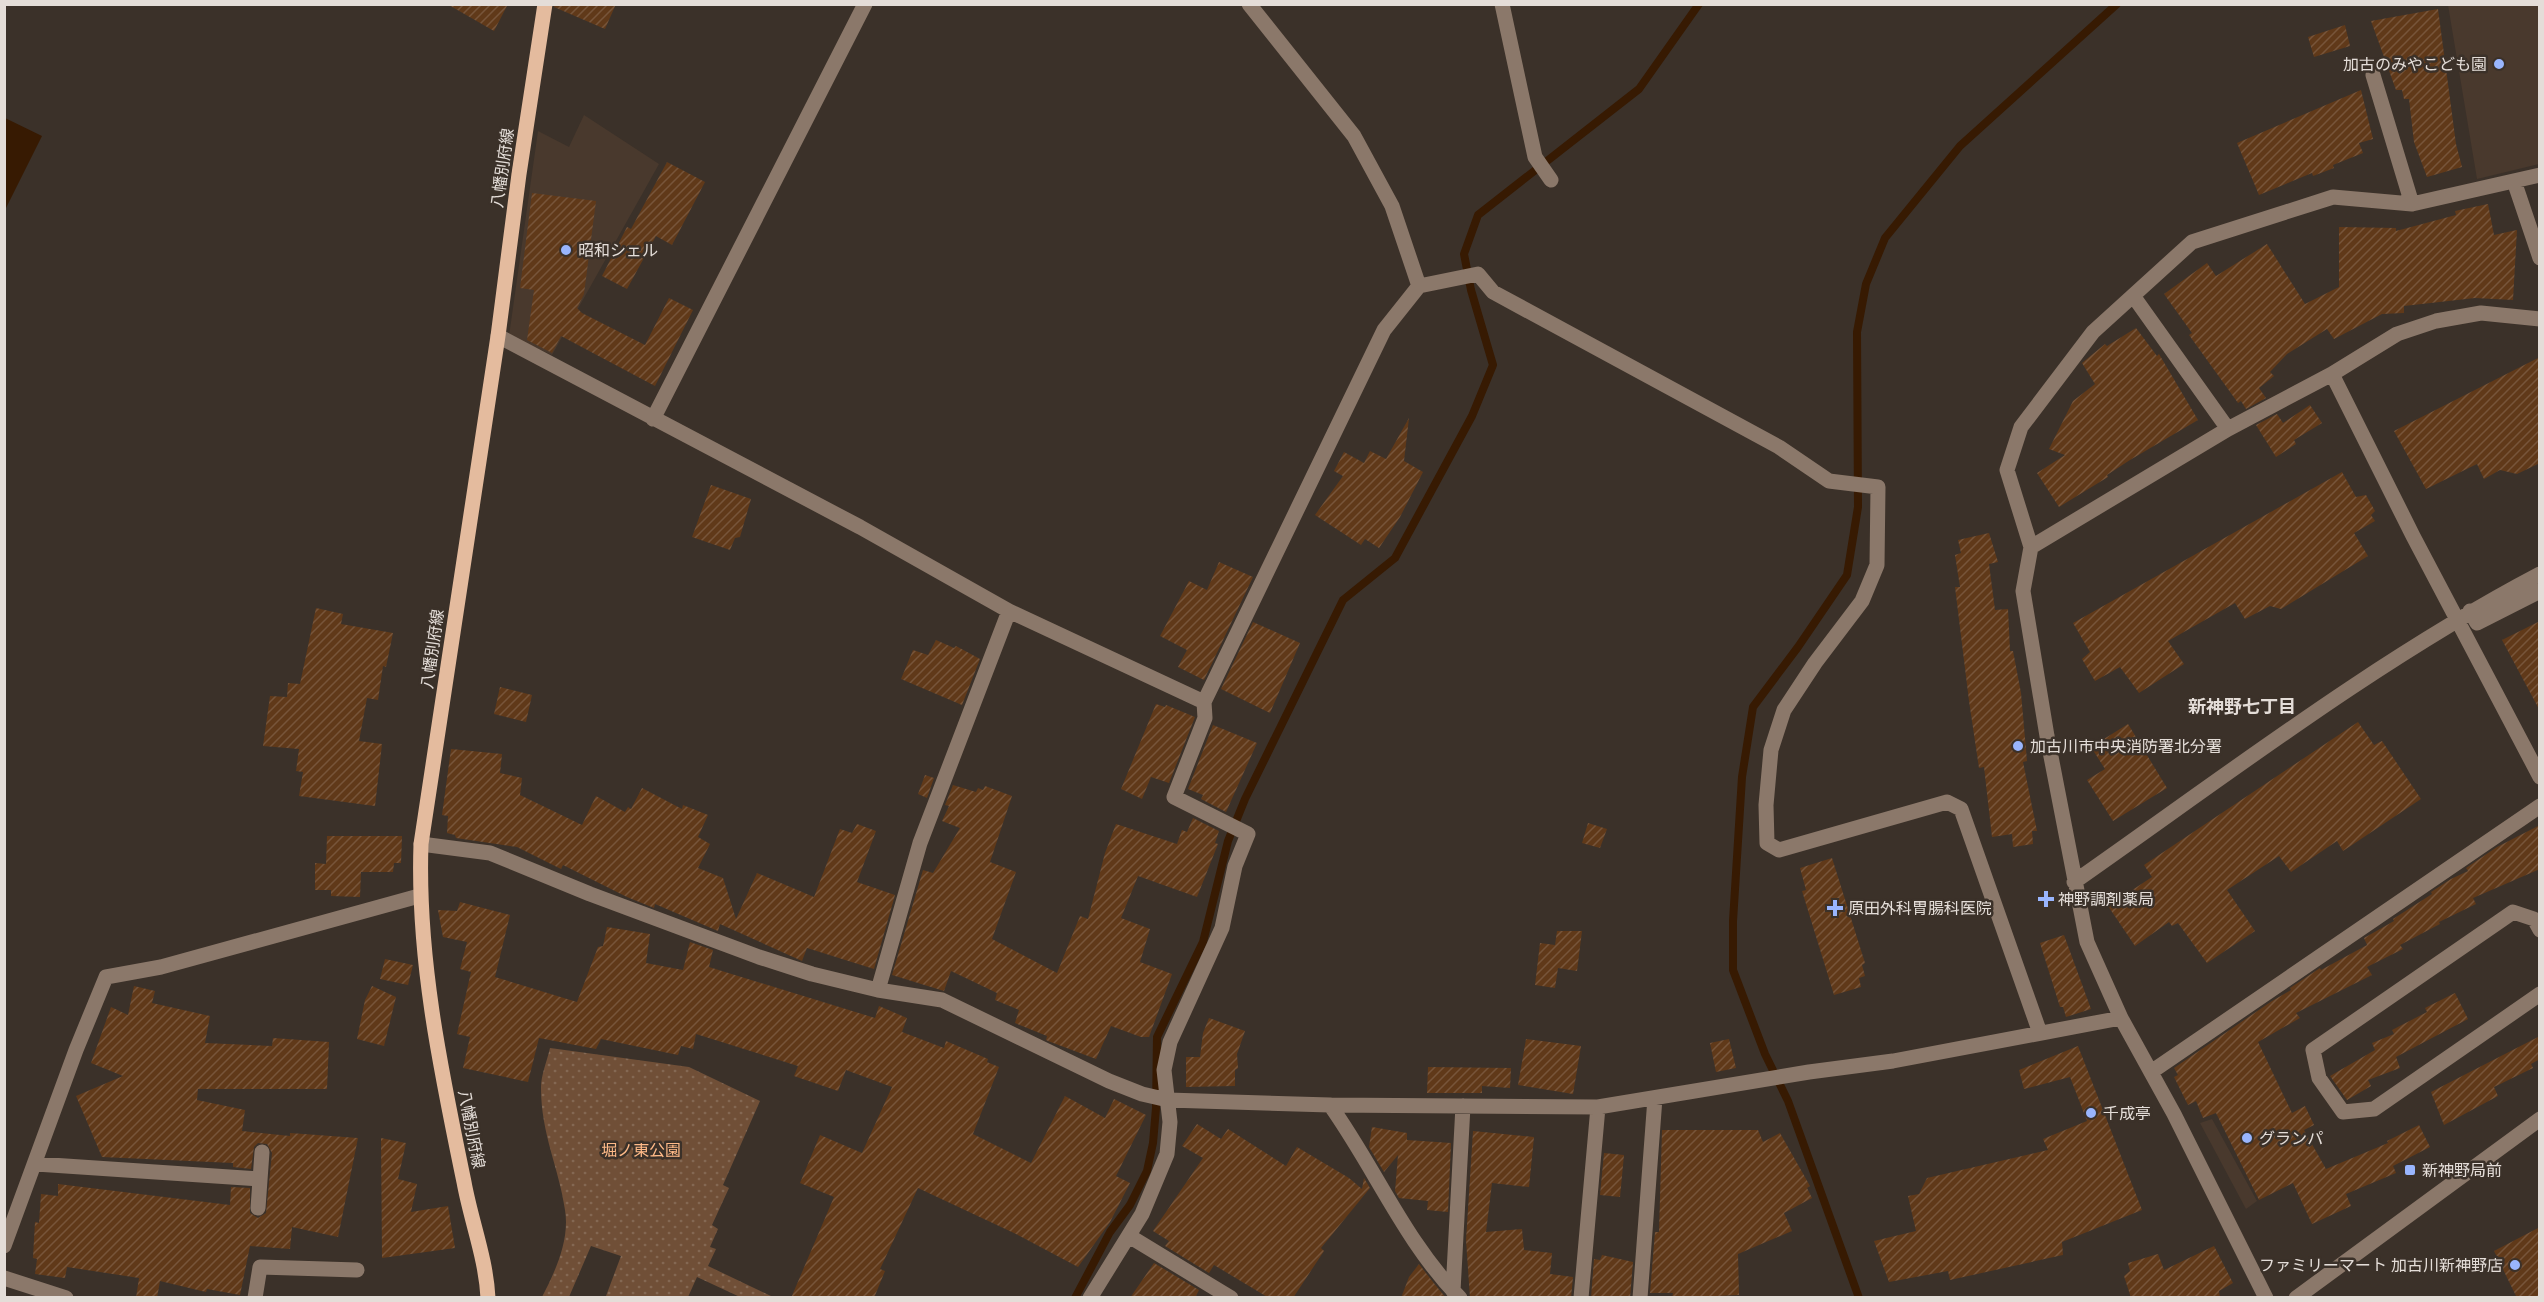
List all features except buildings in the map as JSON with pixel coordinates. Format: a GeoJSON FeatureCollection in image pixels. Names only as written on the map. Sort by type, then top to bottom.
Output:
{"type":"FeatureCollection","features":[{"type":"Feature","properties":{"kind":"main road","name":"八幡別府線"},"geometry":{"type":"LineString","coordinates":[[488,1298],[481,1248],[464,1186],[438,1055],[419,896],[421,844],[498,336],[519,174],[545,4]]}},
{"type":"Feature","properties":{"kind":"street"},"geometry":{"type":"LineString","coordinates":[[653,419],[865,4]]}},
{"type":"Feature","properties":{"kind":"street"},"geometry":{"type":"LineString","coordinates":[[1249,4],[1354,136],[1392,207],[1419,286]]}},
{"type":"Feature","properties":{"kind":"street"},"geometry":{"type":"LineString","coordinates":[[1502,4],[1535,157],[1551,180]]}},
{"type":"Feature","properties":{"kind":"street"},"geometry":{"type":"LineString","coordinates":[[2373,75],[2412,204]]}},
{"type":"Feature","properties":{"kind":"street"},"geometry":{"type":"LineString","coordinates":[[2266,1298],[2151,1072],[2121,1018],[2087,942],[2074,882],[2023,591],[2031,547],[2007,470],[2021,427],[2093,332],[2192,242],[2333,196],[2412,204],[2540,175]]}},
{"type":"Feature","properties":{"kind":"street"},"geometry":{"type":"LineString","coordinates":[[2514,181],[2540,258]]}},
{"type":"Feature","properties":{"kind":"street"},"geometry":{"type":"LineString","coordinates":[[1090,1298],[1142,1214],[1167,1154],[1170,1122],[1164,1070],[1170,1042],[1222,928],[1235,866],[1248,834],[1174,797],[1205,718],[1204,702],[1384,330],[1419,286],[1478,274],[1493,292],[1779,447],[1829,481],[1878,487],[1877,565],[1862,601],[1815,663],[1784,711],[1771,750],[1766,805],[1767,843],[1779,850],[1947,802],[1961,808],[2040,1033]]}},
{"type":"Feature","properties":{"kind":"street"},"geometry":{"type":"LineString","coordinates":[[2134,297],[2228,429]]}},
{"type":"Feature","properties":{"kind":"street"},"geometry":{"type":"LineString","coordinates":[[2031,547],[2228,429],[2332,374],[2397,334],[2436,321],[2481,314],[2540,319]]}},
{"type":"Feature","properties":{"kind":"street"},"geometry":{"type":"LineString","coordinates":[[498,336],[860,527],[1009,611],[1204,702]]}},
{"type":"Feature","properties":{"kind":"street"},"geometry":{"type":"LineString","coordinates":[[2332,374],[2540,777]]}},
{"type":"Feature","properties":{"kind":"street"},"geometry":{"type":"LineString","coordinates":[[2074,882],[2338,697],[2470,611],[2540,574]]}},
{"type":"Feature","properties":{"kind":"street"},"geometry":{"type":"LineString","coordinates":[[2470,611],[2477,623],[2540,591]]}},
{"type":"Feature","properties":{"kind":"street"},"geometry":{"type":"LineString","coordinates":[[878,990],[920,843],[1009,611]]}},
{"type":"Feature","properties":{"kind":"street"},"geometry":{"type":"LineString","coordinates":[[2151,1072],[2540,806]]}},
{"type":"Feature","properties":{"kind":"street"},"geometry":{"type":"LineString","coordinates":[[421,844],[490,853],[759,957],[812,974],[878,990],[942,1000],[1109,1081],[1142,1094],[1168,1100],[1330,1105],[1598,1107],[1809,1072],[1893,1061],[2121,1018]]}},
{"type":"Feature","properties":{"kind":"street"},"geometry":{"type":"LineString","coordinates":[[4,1246],[76,1050],[106,977],[161,967],[419,896]]}},
{"type":"Feature","properties":{"kind":"street"},"geometry":{"type":"LineString","coordinates":[[2540,930],[2534,919],[2513,912],[2313,1050],[2319,1078],[2343,1112],[2374,1109],[2540,994]]}},
{"type":"Feature","properties":{"kind":"street"},"geometry":{"type":"LineString","coordinates":[[1640,1298],[1655,1098]]}},
{"type":"Feature","properties":{"kind":"street"},"geometry":{"type":"LineString","coordinates":[[1330,1105],[1352,1136],[1387,1198],[1436,1271],[1456,1294]]}},
{"type":"Feature","properties":{"kind":"street"},"geometry":{"type":"LineString","coordinates":[[1456,1294],[1463,1106]]}},
{"type":"Feature","properties":{"kind":"street"},"geometry":{"type":"LineString","coordinates":[[1581,1298],[1598,1107]]}},
{"type":"Feature","properties":{"kind":"street"},"geometry":{"type":"LineString","coordinates":[[2296,1298],[2540,1119]]}},
{"type":"Feature","properties":{"kind":"street"},"geometry":{"type":"LineString","coordinates":[[258,1208],[262,1152]]}},
{"type":"Feature","properties":{"kind":"street"},"geometry":{"type":"LineString","coordinates":[[36,1164],[259,1179]]}},
{"type":"Feature","properties":{"kind":"street"},"geometry":{"type":"LineString","coordinates":[[1129,1236],[1231,1298]]}},
{"type":"Feature","properties":{"kind":"street"},"geometry":{"type":"LineString","coordinates":[[255,1298],[261,1267],[357,1270]]}},
{"type":"Feature","properties":{"kind":"street"},"geometry":{"type":"LineString","coordinates":[[4,1278],[66,1298]]}},
{"type":"Feature","properties":{"kind":"shaded area","name":"加古のみやこども園"},"geometry":{"type":"Polygon","coordinates":[[[2448,5],[2539,5],[2539,164],[2477,179],[2448,5]]]}},
{"type":"Feature","properties":{"kind":"shaded area","name":"昭和シェル"},"geometry":{"type":"Polygon","coordinates":[[[584,115],[659,164],[552,355],[509,336],[538,131],[569,147],[584,115]]]}},
{"type":"Feature","properties":{"kind":"shaded area"},"geometry":{"type":"Polygon","coordinates":[[[5,118],[42,136],[5,210],[5,118]]]}},
{"type":"Feature","properties":{"kind":"shaded area"},"geometry":{"type":"Polygon","coordinates":[[[2212,1119],[2257,1201],[2246,1209],[2200,1123],[2212,1119]]]}},
{"type":"Feature","properties":{"kind":"green space","name":"堀ノ東公園"},"geometry":{"type":"Polygon","coordinates":[[[550,1048],[689,1067],[760,1101],[723,1185],[729,1188],[712,1225],[718,1229],[710,1247],[716,1249],[708,1266],[770,1297],[740,1297],[697,1277],[688,1297],[609,1297],[606,1296],[621,1256],[591,1246],[569,1297],[542,1297],[560,1255],[566,1221],[542,1105],[542,1078],[550,1048]]]}},
{"type":"Feature","properties":{"kind":"waterway"},"geometry":{"type":"LineString","coordinates":[[1075,1298],[1110,1232],[1130,1205],[1147,1171],[1153,1143],[1156,1108],[1157,1037],[1203,942],[1228,841],[1245,799],[1343,600],[1395,558],[1472,416],[1493,365],[1471,290],[1464,254],[1478,215],[1639,89],[1699,4]]}},
{"type":"Feature","properties":{"kind":"waterway"},"geometry":{"type":"LineString","coordinates":[[1859,1298],[1788,1101],[1765,1054],[1733,970],[1733,921],[1742,777],[1753,707],[1798,647],[1847,575],[1858,507],[1857,332],[1866,284],[1885,238],[1960,146],[2117,4]]}},
{"type":"Feature","properties":{"kind":"place","name":"加古のみやこども園"},"geometry":{"type":"Point","coordinates":[2499,64]}},
{"type":"Feature","properties":{"kind":"place","name":"昭和シェル"},"geometry":{"type":"Point","coordinates":[566,250]}},
{"type":"Feature","properties":{"kind":"place","name":"加古川市中央消防署北分署"},"geometry":{"type":"Point","coordinates":[2018,746]}},
{"type":"Feature","properties":{"kind":"place","name":"神野調剤薬局"},"geometry":{"type":"Point","coordinates":[2046,899]}},
{"type":"Feature","properties":{"kind":"place","name":"原田外科胃腸科医院"},"geometry":{"type":"Point","coordinates":[1835,908]}},
{"type":"Feature","properties":{"kind":"place","name":"千成亭"},"geometry":{"type":"Point","coordinates":[2091,1113]}},
{"type":"Feature","properties":{"kind":"place","name":"グランパ"},"geometry":{"type":"Point","coordinates":[2247,1138]}},
{"type":"Feature","properties":{"kind":"place","name":"新神野局前"},"geometry":{"type":"Point","coordinates":[2410,1170]}},
{"type":"Feature","properties":{"kind":"place","name":"ファミリーマート 加古川新神野店"},"geometry":{"type":"Point","coordinates":[2515,1265]}},
{"type":"Feature","properties":{"kind":"district","name":"新神野七丁目"},"geometry":{"type":"Point","coordinates":[2242,707]}}]}
